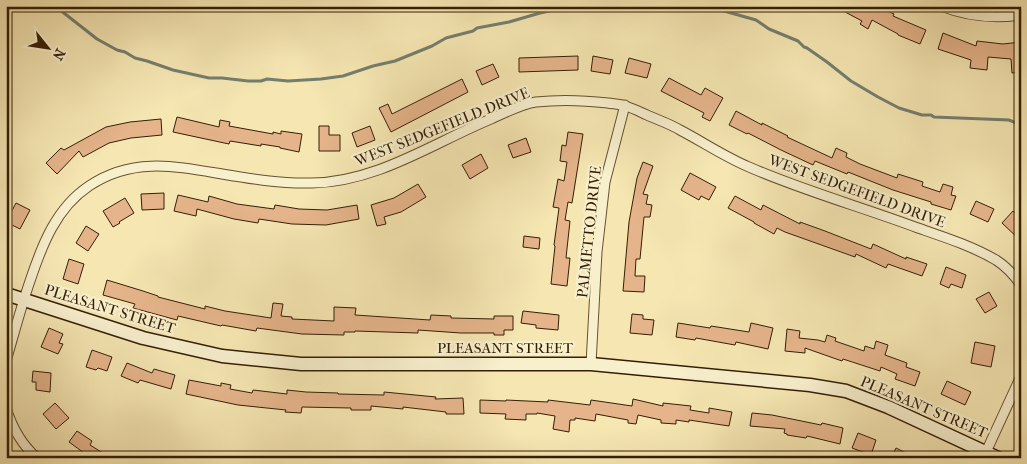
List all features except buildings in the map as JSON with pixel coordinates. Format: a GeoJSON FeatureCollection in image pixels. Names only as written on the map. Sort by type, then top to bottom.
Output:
{"type":"FeatureCollection","features":[{"type":"Feature","properties":{"kind":"street"},"geometry":{"type":"LineString","coordinates":[[941,6],[955,12],[974,16],[999,17],[1021,15]]}},
{"type":"Feature","properties":{"kind":"street","name":"WEST SEDGEFIELD DRIVE"},"geometry":{"type":"LineString","coordinates":[[6,361],[39,253],[50,231],[63,210],[79,193],[91,184],[109,175],[122,170],[156,165],[287,183],[331,182],[355,178],[401,162],[462,132],[531,103],[560,100],[580,100],[625,106],[678,129],[746,166],[796,186],[888,217],[980,252],[1009,269],[1021,285]]}},
{"type":"Feature","properties":{"kind":"street","name":"PALMETTO DRIVE"},"geometry":{"type":"LineString","coordinates":[[591,364],[597,252],[605,182],[625,106]]}},
{"type":"Feature","properties":{"kind":"street","name":"PLEASANT STREET"},"geometry":{"type":"LineString","coordinates":[[6,294],[144,338],[222,356],[301,364],[591,364],[810,385],[846,391],[888,407],[985,455],[998,458]]}},
{"type":"Feature","properties":{"kind":"street"},"geometry":{"type":"LineString","coordinates":[[985,455],[1021,376]]}},
{"type":"Feature","properties":{"kind":"street"},"geometry":{"type":"LineString","coordinates":[[6,408],[17,433],[25,445],[38,458]]}},
{"type":"Feature","properties":{"kind":"waterway"},"geometry":{"type":"LineString","coordinates":[[55,6],[97,39],[135,58],[173,70],[209,78],[248,81],[267,79],[288,81],[343,76],[395,61],[432,46],[446,38],[473,31],[477,28],[573,6]]}},
{"type":"Feature","properties":{"kind":"waterway"},"geometry":{"type":"LineString","coordinates":[[698,6],[710,7],[756,20],[769,29],[798,41],[851,81],[899,108],[934,117],[1009,120],[1021,125]]}}]}
